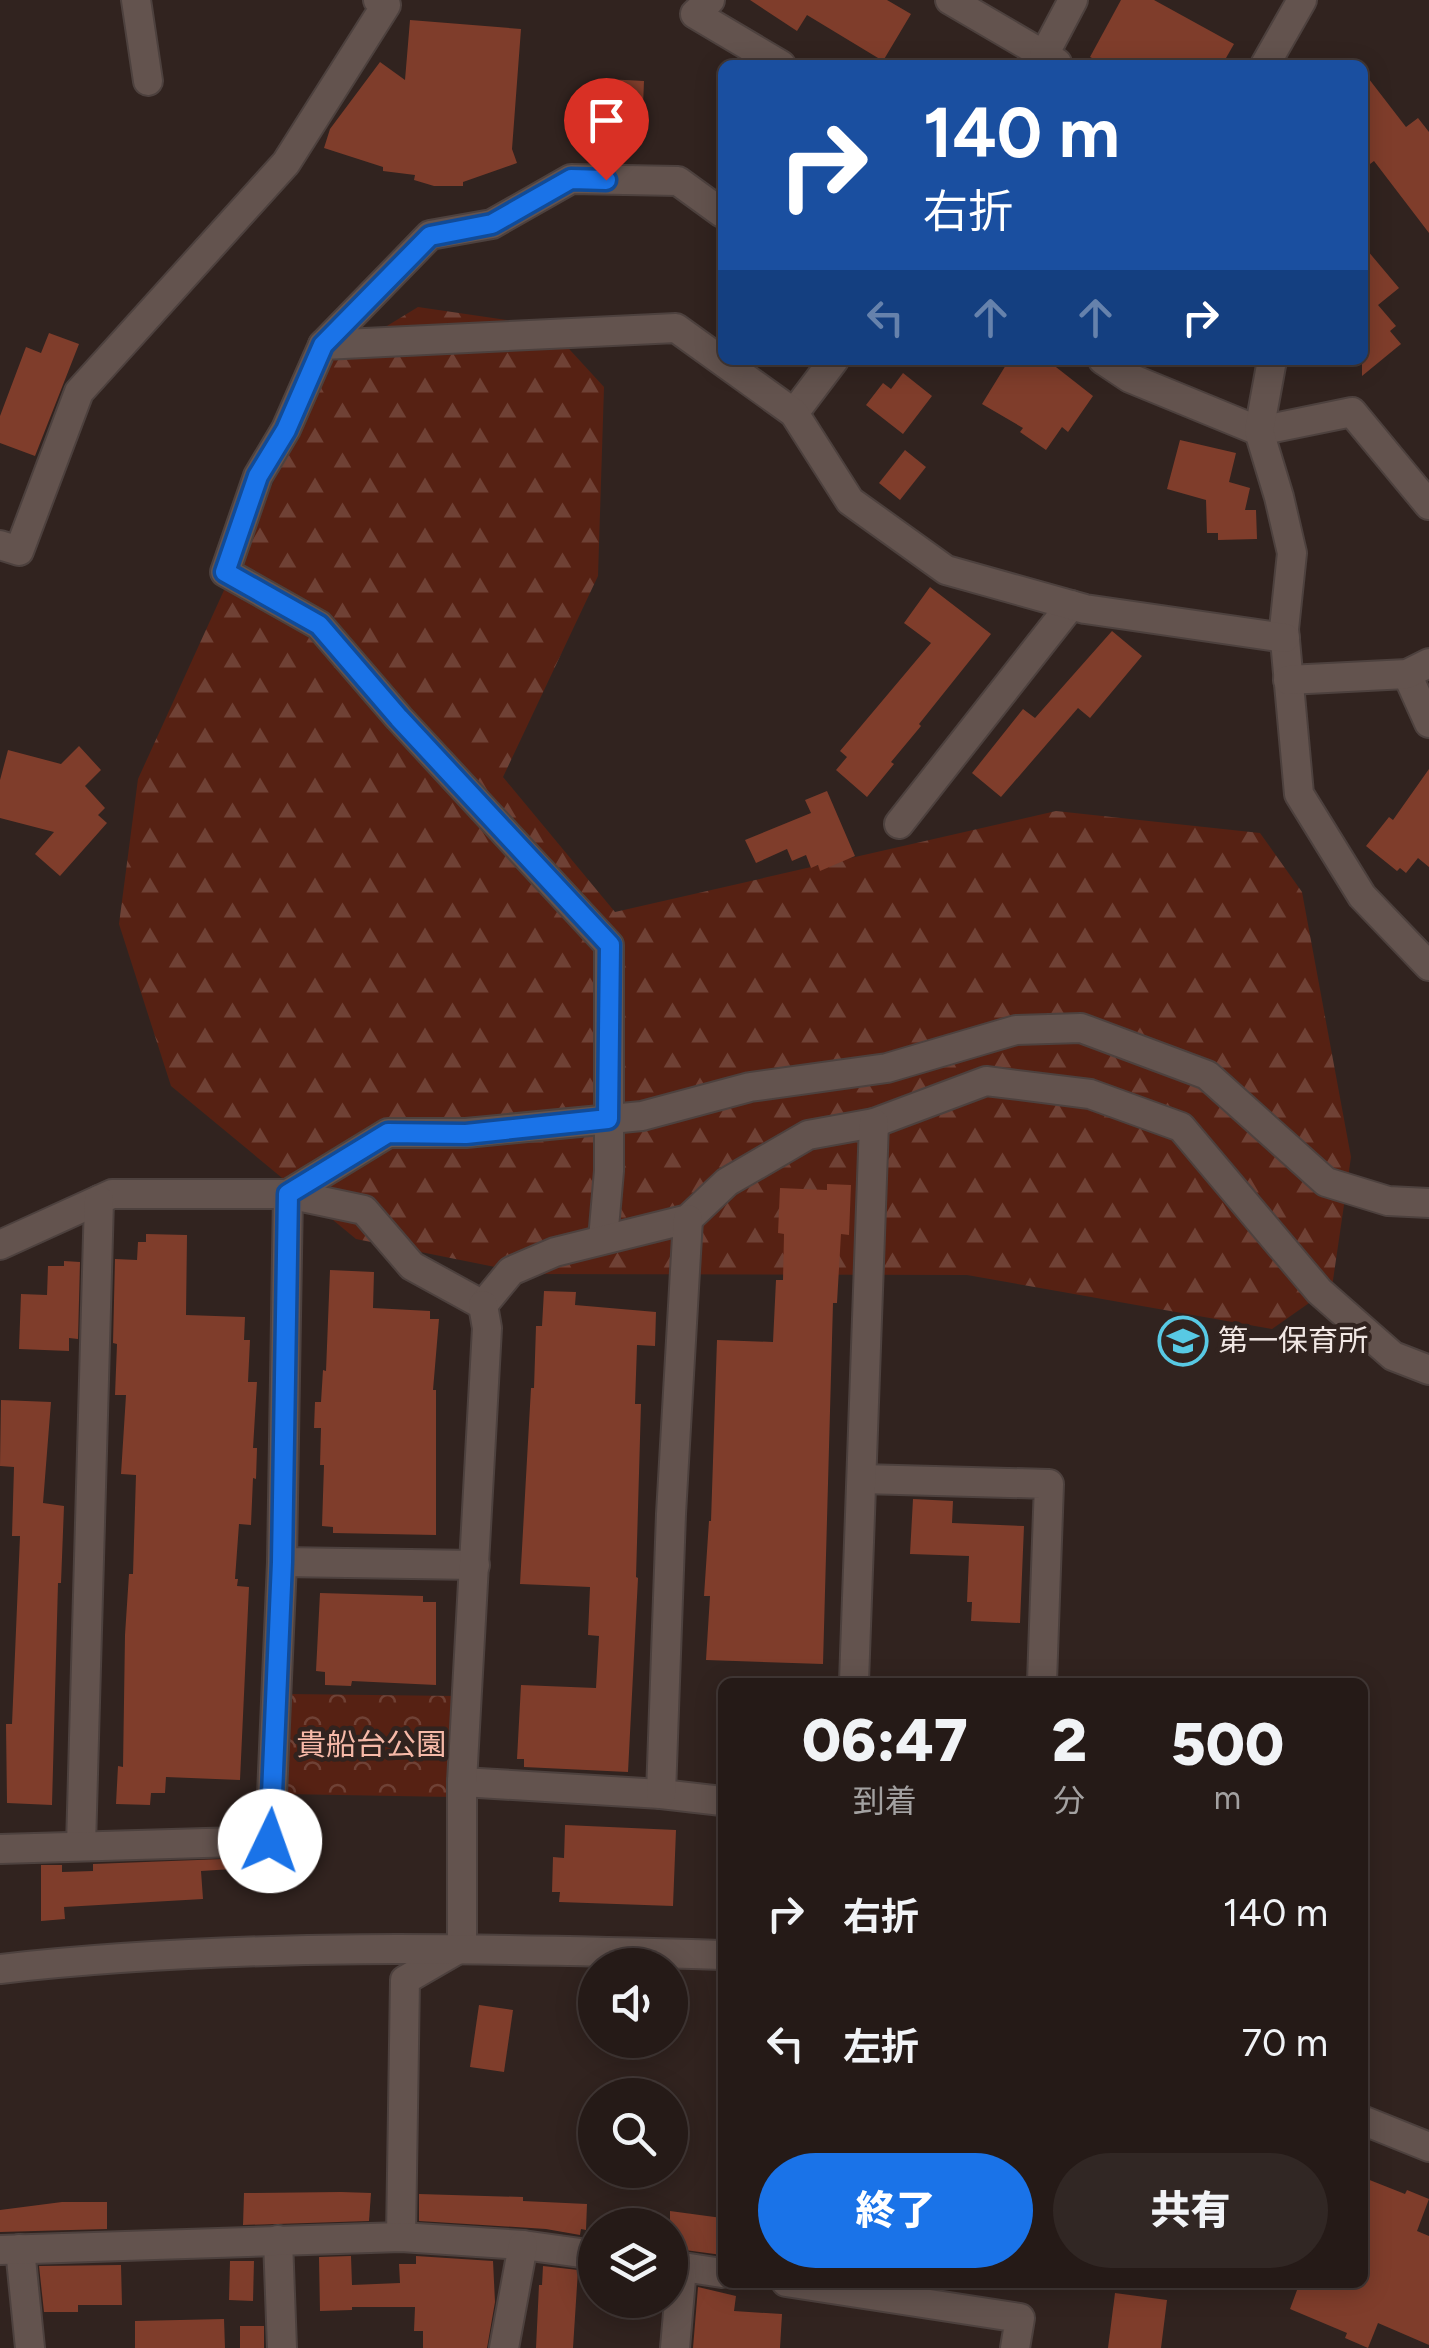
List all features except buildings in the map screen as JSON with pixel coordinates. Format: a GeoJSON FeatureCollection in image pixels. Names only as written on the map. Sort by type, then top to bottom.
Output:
{"type":"FeatureCollection","features":[{"type":"Feature","properties":{"kind":"street"},"geometry":{"type":"LineString","coordinates":[[136,0],[148,81]]}},
{"type":"Feature","properties":{"kind":"street"},"geometry":{"type":"LineString","coordinates":[[0,545],[19,551],[79,392],[286,164],[386,5],[378,0]]}},
{"type":"Feature","properties":{"kind":"street"},"geometry":{"type":"LineString","coordinates":[[710,0],[695,14],[773,60]]}},
{"type":"Feature","properties":{"kind":"street"},"geometry":{"type":"LineString","coordinates":[[950,0],[1052,60],[1073,0]]}},
{"type":"Feature","properties":{"kind":"street"},"geometry":{"type":"LineString","coordinates":[[1267,60],[1302,0]]}},
{"type":"Feature","properties":{"kind":"street"},"geometry":{"type":"LineString","coordinates":[[603,1238],[609,1171],[610,945],[399,718],[319,625],[225,572],[258,476],[286,430],[323,345],[430,236],[492,224],[571,179],[678,181],[718,210]]}},
{"type":"Feature","properties":{"kind":"street"},"geometry":{"type":"LineString","coordinates":[[323,345],[676,328],[718,359]]}},
{"type":"Feature","properties":{"kind":"street"},"geometry":{"type":"LineString","coordinates":[[727,365],[794,414],[850,502],[946,570],[1071,605],[1285,638]]}},
{"type":"Feature","properties":{"kind":"street"},"geometry":{"type":"LineString","coordinates":[[794,414],[830,365]]}},
{"type":"Feature","properties":{"kind":"street"},"geometry":{"type":"LineString","coordinates":[[1110,365],[1130,378],[1259,431],[1352,412],[1429,504]]}},
{"type":"Feature","properties":{"kind":"street"},"geometry":{"type":"LineString","coordinates":[[1271,365],[1259,431],[1280,496],[1292,553],[1285,638],[1299,794],[1362,896],[1429,966]]}},
{"type":"Feature","properties":{"kind":"street"},"geometry":{"type":"LineString","coordinates":[[898,824],[1071,605]]}},
{"type":"Feature","properties":{"kind":"street"},"geometry":{"type":"LineString","coordinates":[[1288,680],[1418,668],[1429,723]]}},
{"type":"Feature","properties":{"kind":"street"},"geometry":{"type":"LineString","coordinates":[[288,1194],[388,1133],[466,1134],[642,1116],[750,1087],[887,1068],[1016,1030],[1082,1028],[1207,1074],[1326,1182],[1388,1201],[1429,1203]]}},
{"type":"Feature","properties":{"kind":"street"},"geometry":{"type":"LineString","coordinates":[[986,1081],[1016,1030]]}},
{"type":"Feature","properties":{"kind":"street"},"geometry":{"type":"LineString","coordinates":[[483,1305],[512,1271],[555,1252],[688,1219],[726,1182],[808,1135],[874,1123],[986,1081],[1090,1094],[1181,1127],[1319,1291],[1393,1356],[1429,1370]]}},
{"type":"Feature","properties":{"kind":"street"},"geometry":{"type":"LineString","coordinates":[[854,1678],[874,1123]]}},
{"type":"Feature","properties":{"kind":"street"},"geometry":{"type":"LineString","coordinates":[[0,1244],[112,1194],[288,1194],[364,1210],[412,1266],[483,1305]]}},
{"type":"Feature","properties":{"kind":"street"},"geometry":{"type":"LineString","coordinates":[[0,1849],[270,1841],[282,1562],[288,1194]]}},
{"type":"Feature","properties":{"kind":"street"},"geometry":{"type":"LineString","coordinates":[[80,1846],[99,1200]]}},
{"type":"Feature","properties":{"kind":"street"},"geometry":{"type":"LineString","coordinates":[[661,1794],[670,1514],[688,1219]]}},
{"type":"Feature","properties":{"kind":"street"},"geometry":{"type":"LineString","coordinates":[[462,1947],[462,1782],[487,1328],[483,1305]]}},
{"type":"Feature","properties":{"kind":"street"},"geometry":{"type":"LineString","coordinates":[[862,1479],[1049,1484],[1042,1678]]}},
{"type":"Feature","properties":{"kind":"street"},"geometry":{"type":"LineString","coordinates":[[282,1562],[475,1565]]}},
{"type":"Feature","properties":{"kind":"street"},"geometry":{"type":"LineString","coordinates":[[462,1782],[718,1801]]}},
{"type":"Feature","properties":{"kind":"street"},"geometry":{"type":"LineString","coordinates":[[401,2237],[405,1980],[462,1947]]}},
{"type":"Feature","properties":{"kind":"street"},"geometry":{"type":"LineString","coordinates":[[0,1969],[96,1958],[462,1947],[718,1955]]}},
{"type":"Feature","properties":{"kind":"street"},"geometry":{"type":"LineString","coordinates":[[1368,2123],[1429,2148]]}},
{"type":"Feature","properties":{"kind":"street"},"geometry":{"type":"LineString","coordinates":[[30,2348],[10,2249],[401,2237],[578,2253]]}},
{"type":"Feature","properties":{"kind":"street"},"geometry":{"type":"LineString","coordinates":[[278,2240],[282,2348]]}},
{"type":"Feature","properties":{"kind":"street"},"geometry":{"type":"LineString","coordinates":[[504,2348],[523,2245]]}},
{"type":"Feature","properties":{"kind":"street"},"geometry":{"type":"LineString","coordinates":[[688,2268],[718,2272]]}},
{"type":"Feature","properties":{"kind":"street"},"geometry":{"type":"LineString","coordinates":[[864,2288],[943,2294],[1020,2318],[1014,2348]]}},
{"type":"Feature","properties":{"kind":"street"},"geometry":{"type":"LineString","coordinates":[[675,2318],[675,2348]]}},
{"type":"Feature","properties":{"kind":"green space"},"geometry":{"type":"Polygon","coordinates":[[[418,307],[548,326],[604,387],[598,576],[503,777],[615,912],[1056,811],[1260,833],[1302,892],[1351,1157],[1332,1287],[1272,1329],[967,1275],[530,1274],[356,1239],[171,1086],[119,924],[138,779],[328,362],[418,307]]]}},
{"type":"Feature","properties":{"kind":"green space","name":"貴船台公園"},"geometry":{"type":"Polygon","coordinates":[[[288,1694],[457,1696],[452,1797],[284,1794],[288,1694]]]}},
{"type":"Feature","properties":{"kind":"place","name":"第一保育所"},"geometry":{"type":"Point","coordinates":[1183,1341]}},
{"type":"Feature","properties":{"kind":"route"},"geometry":{"type":"LineString","coordinates":[[270,1841],[282,1562],[288,1194],[388,1133],[466,1134],[608,1119],[610,945],[399,718],[319,625],[225,572],[258,476],[286,430],[323,345],[430,236],[492,224],[571,179],[606,180]]}}]}
